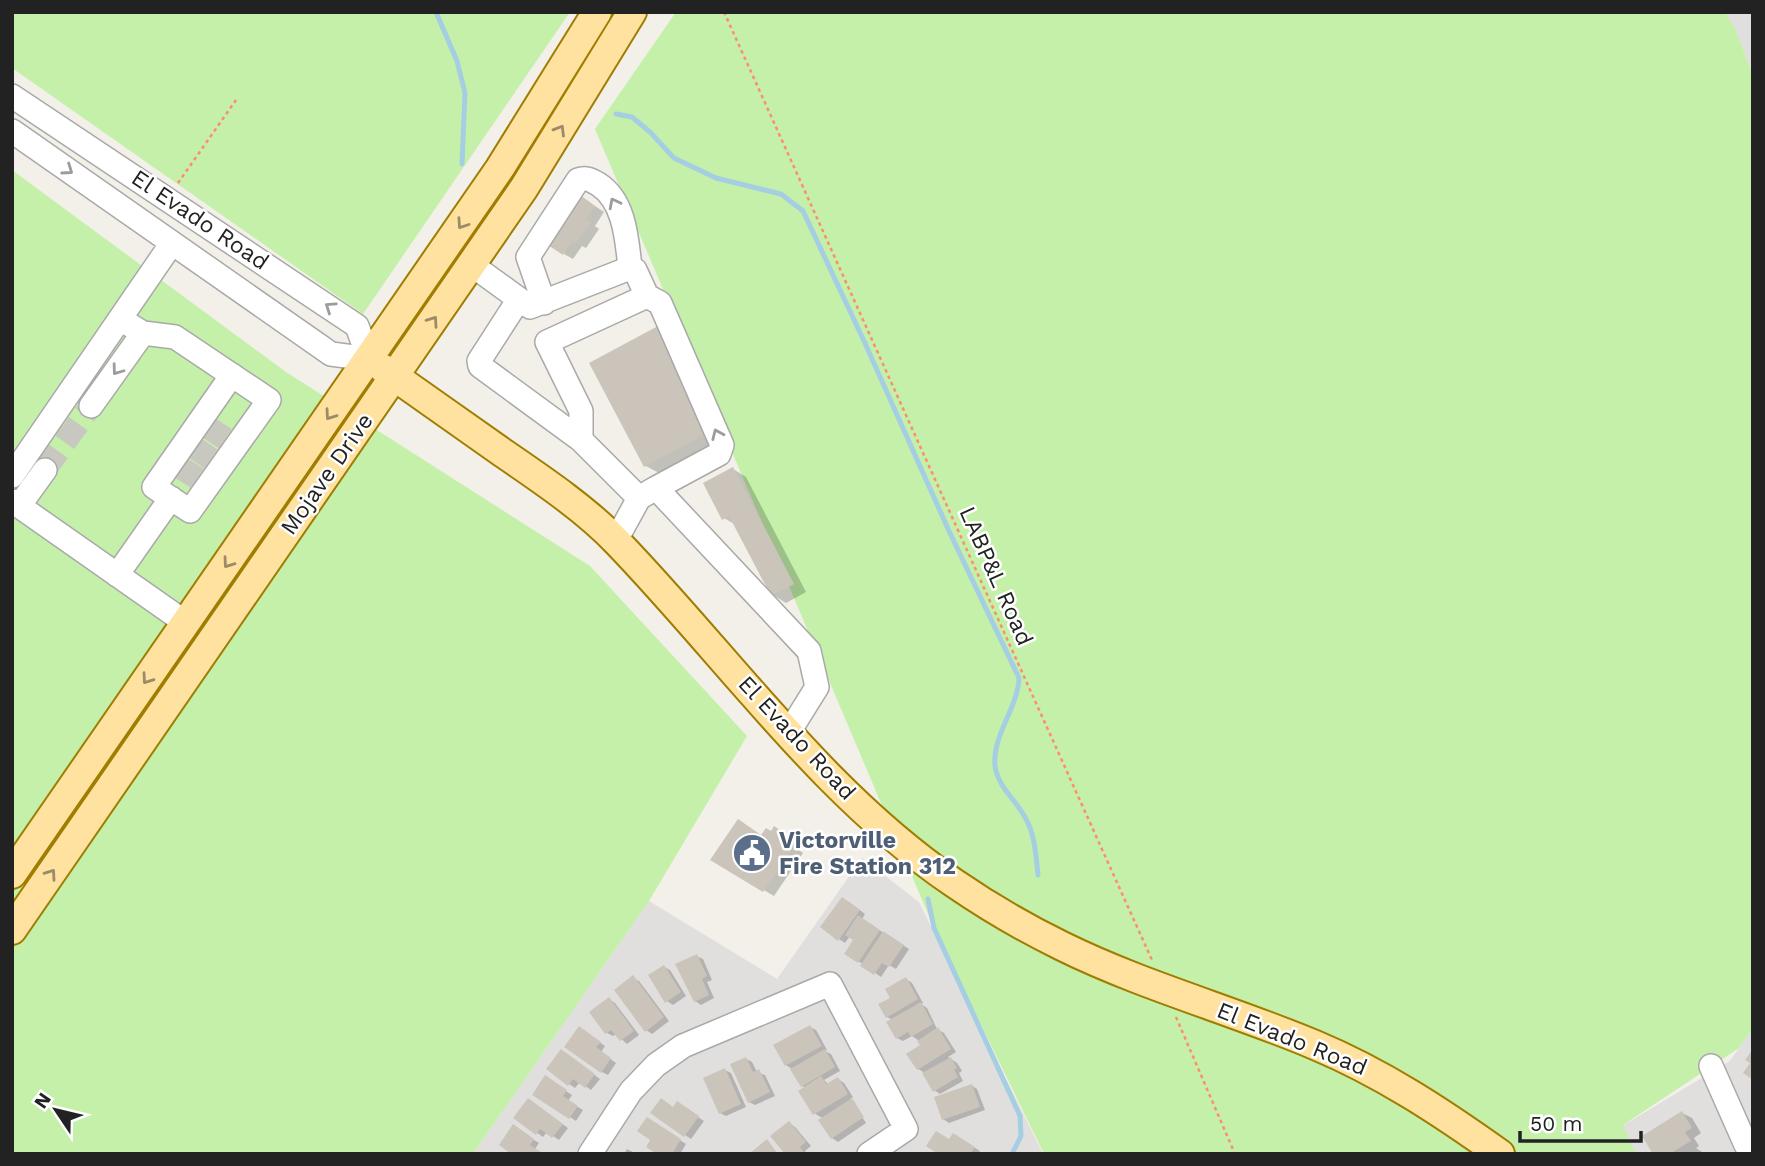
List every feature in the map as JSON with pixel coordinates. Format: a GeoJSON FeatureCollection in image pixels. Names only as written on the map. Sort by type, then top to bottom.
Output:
{"type":"FeatureCollection","features":[{"type":"Feature","properties":{"kind":"main road","name":"Mojave Drive"},"geometry":{"type":"LineString","coordinates":[[12,930],[212,641],[382,368],[500,168],[597,12]]}},
{"type":"Feature","properties":{"kind":"main road","name":"Mojave Drive"},"geometry":{"type":"LineString","coordinates":[[12,874],[186,623],[382,368],[472,265],[524,188],[632,12]]}},
{"type":"Feature","properties":{"kind":"main road","name":"El Evado Road"},"geometry":{"type":"LineString","coordinates":[[382,368],[545,482],[616,540],[821,767],[914,854],[954,883],[1063,947],[1315,1045],[1375,1074],[1439,1111],[1500,1154]]}},
{"type":"Feature","properties":{"kind":"main road"},"geometry":{"type":"LineString","coordinates":[[186,623],[212,641]]}},
{"type":"Feature","properties":{"kind":"street","name":"El Evado Road"},"geometry":{"type":"LineString","coordinates":[[12,96],[357,326],[382,368]]}},
{"type":"Feature","properties":{"kind":"street","name":"El Evado Road"},"geometry":{"type":"LineString","coordinates":[[12,131],[331,354],[382,368]]}},
{"type":"Feature","properties":{"kind":"street"},"geometry":{"type":"LineString","coordinates":[[34,146],[41,136],[47,134],[116,181],[134,176]]}},
{"type":"Feature","properties":{"kind":"street"},"geometry":{"type":"LineString","coordinates":[[581,440],[581,411],[531,303],[528,257],[578,180],[590,180],[610,194],[627,233],[630,268]]}},
{"type":"Feature","properties":{"kind":"street"},"geometry":{"type":"LineString","coordinates":[[12,476],[172,243]]}},
{"type":"Feature","properties":{"kind":"street"},"geometry":{"type":"LineString","coordinates":[[472,265],[531,303]]}},
{"type":"Feature","properties":{"kind":"street"},"geometry":{"type":"LineString","coordinates":[[616,540],[647,493],[719,454],[722,445],[660,303],[647,296],[635,270],[630,268],[531,303],[479,361],[480,366],[581,440],[647,493],[809,651],[817,687],[789,732]]}},
{"type":"Feature","properties":{"kind":"street"},"geometry":{"type":"LineString","coordinates":[[547,342],[647,296]]}},
{"type":"Feature","properties":{"kind":"street"},"geometry":{"type":"LineString","coordinates":[[120,319],[143,333],[175,337],[232,375],[269,400],[204,483],[190,511],[154,487],[203,424],[232,375]]}},
{"type":"Feature","properties":{"kind":"street"},"geometry":{"type":"LineString","coordinates":[[91,406],[143,333]]}},
{"type":"Feature","properties":{"kind":"street"},"geometry":{"type":"LineString","coordinates":[[45,470],[16,504],[186,623]]}},
{"type":"Feature","properties":{"kind":"street"},"geometry":{"type":"LineString","coordinates":[[117,575],[171,498]]}},
{"type":"Feature","properties":{"kind":"street"},"geometry":{"type":"LineString","coordinates":[[590,1154],[631,1091],[656,1065],[682,1045],[830,984],[906,1129],[869,1154]]}},
{"type":"Feature","properties":{"kind":"street"},"geometry":{"type":"LineString","coordinates":[[1711,1066],[1746,1145],[1753,1152]]}},
{"type":"Feature","properties":{"kind":"path","name":"LABP&L Road"},"geometry":{"type":"LineString","coordinates":[[724,12],[1165,988],[1235,1154]]}},
{"type":"Feature","properties":{"kind":"path"},"geometry":{"type":"LineString","coordinates":[[168,198],[236,100]]}},
{"type":"Feature","properties":{"kind":"shaded area"},"geometry":{"type":"Polygon","coordinates":[[[1725,12],[1753,12],[1753,76],[1736,30],[1725,12]]]}},
{"type":"Feature","properties":{"kind":"shaded area"},"geometry":{"type":"Polygon","coordinates":[[[862,858],[919,902],[1043,1154],[473,1154],[649,901],[777,979],[862,858]]]}},
{"type":"Feature","properties":{"kind":"shaded area"},"geometry":{"type":"Polygon","coordinates":[[[1753,1028],[1753,1154],[1636,1154],[1622,1126],[1730,1061],[1753,1028]]]}},
{"type":"Feature","properties":{"kind":"green space"},"geometry":{"type":"Polygon","coordinates":[[[12,12],[570,12],[363,314],[12,68],[12,12]]]}},
{"type":"Feature","properties":{"kind":"green space"},"geometry":{"type":"Polygon","coordinates":[[[676,12],[1725,12],[1736,30],[1753,76],[1753,1028],[1739,1048],[1623,1125],[1636,1154],[1044,1154],[934,928],[595,129],[676,12]]]}},
{"type":"Feature","properties":{"kind":"green space"},"geometry":{"type":"Polygon","coordinates":[[[12,170],[286,372],[590,566],[747,736],[649,901],[473,1154],[12,1154],[12,170]]]}},
{"type":"Feature","properties":{"kind":"building"},"geometry":{"type":"Polygon","coordinates":[[[576,192],[595,206],[586,219],[591,223],[563,255],[542,241],[576,192]]]}},
{"type":"Feature","properties":{"kind":"building"},"geometry":{"type":"Polygon","coordinates":[[[658,326],[713,430],[644,467],[589,363],[658,326]]]}},
{"type":"Feature","properties":{"kind":"building"},"geometry":{"type":"Polygon","coordinates":[[[733,467],[794,584],[771,596],[729,516],[722,520],[703,483],[733,467]]]}},
{"type":"Feature","properties":{"kind":"building","name":"Victorville Fire Station 312"},"geometry":{"type":"Polygon","coordinates":[[[738,819],[761,835],[766,828],[771,831],[774,826],[793,839],[790,843],[794,846],[763,892],[710,860],[738,819]]]}},
{"type":"Feature","properties":{"kind":"building"},"geometry":{"type":"Polygon","coordinates":[[[842,897],[860,910],[838,941],[820,927],[842,897]]]}},
{"type":"Feature","properties":{"kind":"building"},"geometry":{"type":"Polygon","coordinates":[[[858,915],[880,930],[858,963],[844,954],[853,940],[845,935],[858,915]]]}},
{"type":"Feature","properties":{"kind":"building"},"geometry":{"type":"Polygon","coordinates":[[[883,931],[904,945],[889,967],[882,963],[874,975],[860,966],[883,931]]]}},
{"type":"Feature","properties":{"kind":"building"},"geometry":{"type":"Polygon","coordinates":[[[697,954],[707,976],[702,979],[709,995],[694,1002],[675,964],[697,954]]]}},
{"type":"Feature","properties":{"kind":"building"},"geometry":{"type":"Polygon","coordinates":[[[664,965],[681,992],[665,1003],[648,975],[664,965]]]}},
{"type":"Feature","properties":{"kind":"building"},"geometry":{"type":"Polygon","coordinates":[[[633,975],[664,1017],[645,1032],[614,990],[633,975]]]}},
{"type":"Feature","properties":{"kind":"building"},"geometry":{"type":"Polygon","coordinates":[[[906,977],[918,999],[886,1018],[878,1004],[890,998],[885,989],[906,977]]]}},
{"type":"Feature","properties":{"kind":"building"},"geometry":{"type":"Polygon","coordinates":[[[609,997],[634,1031],[620,1041],[611,1030],[605,1034],[589,1012],[609,997]]]}},
{"type":"Feature","properties":{"kind":"building"},"geometry":{"type":"Polygon","coordinates":[[[921,1002],[933,1024],[911,1037],[908,1032],[896,1039],[886,1022],[921,1002]]]}},
{"type":"Feature","properties":{"kind":"building"},"geometry":{"type":"Polygon","coordinates":[[[810,1025],[822,1046],[785,1066],[773,1045],[810,1025]]]}},
{"type":"Feature","properties":{"kind":"building"},"geometry":{"type":"Polygon","coordinates":[[[579,1026],[601,1042],[596,1047],[611,1058],[601,1073],[564,1047],[579,1026]]]}},
{"type":"Feature","properties":{"kind":"building"},"geometry":{"type":"Polygon","coordinates":[[[938,1027],[951,1049],[917,1070],[906,1054],[920,1045],[917,1041],[938,1027]]]}},
{"type":"Feature","properties":{"kind":"building"},"geometry":{"type":"Polygon","coordinates":[[[561,1049],[595,1074],[585,1088],[573,1079],[568,1086],[546,1069],[561,1049]]]}},
{"type":"Feature","properties":{"kind":"building"},"geometry":{"type":"Polygon","coordinates":[[[825,1049],[835,1067],[801,1087],[790,1069],[825,1049]]]}},
{"type":"Feature","properties":{"kind":"building"},"geometry":{"type":"Polygon","coordinates":[[[1753,1049],[1753,1080],[1743,1073],[1750,1063],[1745,1060],[1753,1049]]]}},
{"type":"Feature","properties":{"kind":"building"},"geometry":{"type":"Polygon","coordinates":[[[746,1057],[753,1072],[759,1069],[770,1092],[748,1103],[730,1064],[746,1057]]]}},
{"type":"Feature","properties":{"kind":"building"},"geometry":{"type":"Polygon","coordinates":[[[951,1057],[958,1077],[933,1092],[922,1073],[951,1057]]]}},
{"type":"Feature","properties":{"kind":"building"},"geometry":{"type":"Polygon","coordinates":[[[725,1068],[741,1104],[719,1114],[703,1078],[725,1068]]]}},
{"type":"Feature","properties":{"kind":"building"},"geometry":{"type":"Polygon","coordinates":[[[545,1075],[567,1090],[563,1096],[578,1106],[569,1119],[532,1095],[545,1075]]]}},
{"type":"Feature","properties":{"kind":"building"},"geometry":{"type":"Polygon","coordinates":[[[821,1076],[826,1084],[838,1077],[848,1094],[813,1115],[798,1091],[821,1076]]]}},
{"type":"Feature","properties":{"kind":"building"},"geometry":{"type":"Polygon","coordinates":[[[972,1084],[980,1107],[942,1120],[934,1097],[972,1084]]]}},
{"type":"Feature","properties":{"kind":"building"},"geometry":{"type":"Polygon","coordinates":[[[528,1098],[563,1124],[552,1138],[540,1129],[536,1135],[513,1118],[528,1098]]]}},
{"type":"Feature","properties":{"kind":"building"},"geometry":{"type":"Polygon","coordinates":[[[661,1098],[673,1107],[677,1101],[699,1116],[684,1137],[650,1113],[661,1098]]]}},
{"type":"Feature","properties":{"kind":"building"},"geometry":{"type":"Polygon","coordinates":[[[852,1098],[864,1117],[831,1139],[818,1120],[852,1098]]]}},
{"type":"Feature","properties":{"kind":"building"},"geometry":{"type":"Polygon","coordinates":[[[1682,1111],[1692,1128],[1685,1132],[1691,1141],[1669,1154],[1653,1154],[1642,1136],[1682,1111]]]}},
{"type":"Feature","properties":{"kind":"building"},"geometry":{"type":"Polygon","coordinates":[[[647,1117],[681,1139],[672,1154],[657,1154],[646,1147],[650,1140],[637,1131],[647,1117]]]}},
{"type":"Feature","properties":{"kind":"building"},"geometry":{"type":"Polygon","coordinates":[[[789,1121],[806,1142],[800,1147],[805,1154],[785,1154],[770,1136],[789,1121]]]}},
{"type":"Feature","properties":{"kind":"building"},"geometry":{"type":"Polygon","coordinates":[[[513,1124],[534,1139],[530,1145],[544,1154],[511,1154],[499,1145],[513,1124]]]}},
{"type":"Feature","properties":{"kind":"building"},"geometry":{"type":"Polygon","coordinates":[[[936,1131],[949,1139],[953,1133],[975,1147],[970,1154],[938,1154],[926,1146],[936,1131]]]}},
{"type":"Feature","properties":{"kind":"building"},"geometry":{"type":"Polygon","coordinates":[[[767,1139],[778,1154],[749,1154],[767,1139]]]}},
{"type":"Feature","properties":{"kind":"waterway"},"geometry":{"type":"LineString","coordinates":[[436,12],[457,61],[465,93],[462,164]]}},
{"type":"Feature","properties":{"kind":"waterway"},"geometry":{"type":"LineString","coordinates":[[616,114],[632,117],[674,158],[716,178],[781,194],[803,211],[1019,678],[1018,689],[997,743],[995,766],[1003,787],[1021,811],[1031,831],[1038,875]]}},
{"type":"Feature","properties":{"kind":"waterway"},"geometry":{"type":"LineString","coordinates":[[928,899],[934,928],[1020,1116],[1021,1136],[1012,1154]]}},
{"type":"Feature","properties":{"kind":"tunnel"},"geometry":{"type":"LineString","coordinates":[[45,470],[91,406]]}},
{"type":"Feature","properties":{"kind":"tunnel"},"geometry":{"type":"LineString","coordinates":[[206,426],[229,441]]}},
{"type":"Feature","properties":{"kind":"tunnel"},"geometry":{"type":"LineString","coordinates":[[192,446],[214,461]]}},
{"type":"Feature","properties":{"kind":"tunnel"},"geometry":{"type":"LineString","coordinates":[[178,466],[200,480]]}},
{"type":"Feature","properties":{"kind":"place","name":"Victorville Fire Station 312"},"geometry":{"type":"Point","coordinates":[752,853]}}]}
